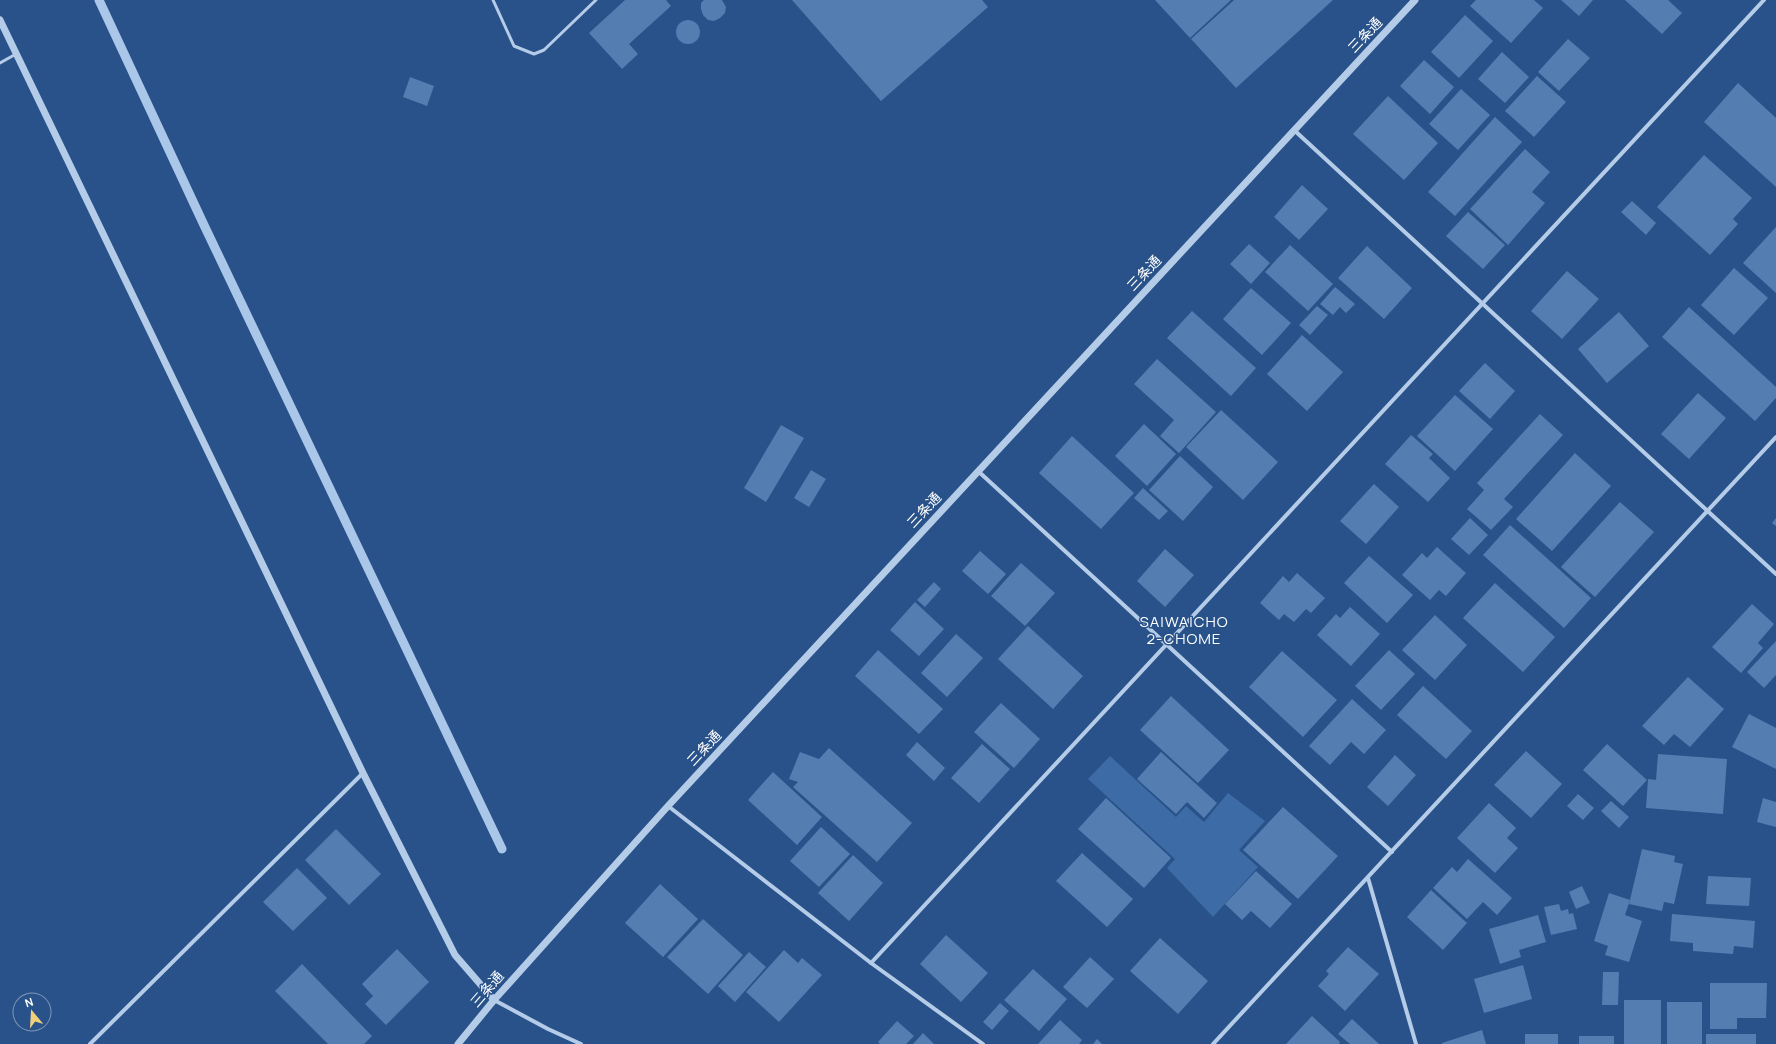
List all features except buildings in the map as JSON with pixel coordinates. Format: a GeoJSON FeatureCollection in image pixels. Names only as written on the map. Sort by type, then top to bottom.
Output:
{"type":"FeatureCollection","features":[{"type":"Feature","properties":{"kind":"street","name":"三条通"},"geometry":{"type":"LineString","coordinates":[[458,1044],[494,1000],[668,806],[1415,0]]}},
{"type":"Feature","properties":{"kind":"street"},"geometry":{"type":"LineString","coordinates":[[871,963],[1764,0]]}},
{"type":"Feature","properties":{"kind":"street"},"geometry":{"type":"LineString","coordinates":[[0,20],[363,773],[455,955],[494,1000],[548,1029],[581,1044]]}},
{"type":"Feature","properties":{"kind":"street"},"geometry":{"type":"LineString","coordinates":[[1294,130],[1776,574]]}},
{"type":"Feature","properties":{"kind":"street"},"geometry":{"type":"LineString","coordinates":[[1213,1044],[1776,437]]}},
{"type":"Feature","properties":{"kind":"street"},"geometry":{"type":"LineString","coordinates":[[978,471],[1392,852]]}},
{"type":"Feature","properties":{"kind":"street"},"geometry":{"type":"LineString","coordinates":[[90,1044],[363,773]]}},
{"type":"Feature","properties":{"kind":"street"},"geometry":{"type":"LineString","coordinates":[[668,806],[871,963],[983,1044]]}},
{"type":"Feature","properties":{"kind":"street"},"geometry":{"type":"LineString","coordinates":[[1368,878],[1416,1044]]}},
{"type":"Feature","properties":{"kind":"lane"},"geometry":{"type":"LineString","coordinates":[[493,0],[514,46],[534,54],[544,50],[596,0]]}},
{"type":"Feature","properties":{"kind":"lane"},"geometry":{"type":"LineString","coordinates":[[0,63],[16,54]]}},
{"type":"Feature","properties":{"kind":"shaded area"},"geometry":{"type":"Polygon","coordinates":[[[1110,756],[1176,817],[1186,806],[1204,822],[1228,793],[1265,821],[1239,850],[1258,867],[1213,917],[1167,868],[1175,859],[1088,779],[1110,756]]]}},
{"type":"Feature","properties":{"kind":"waterway"},"geometry":{"type":"LineString","coordinates":[[99,0],[203,223],[502,849]]}},
{"type":"Feature","properties":{"kind":"district","name":"SAIWAICHO 2-CHOME"},"geometry":{"type":"Point","coordinates":[1184,630]}}]}
